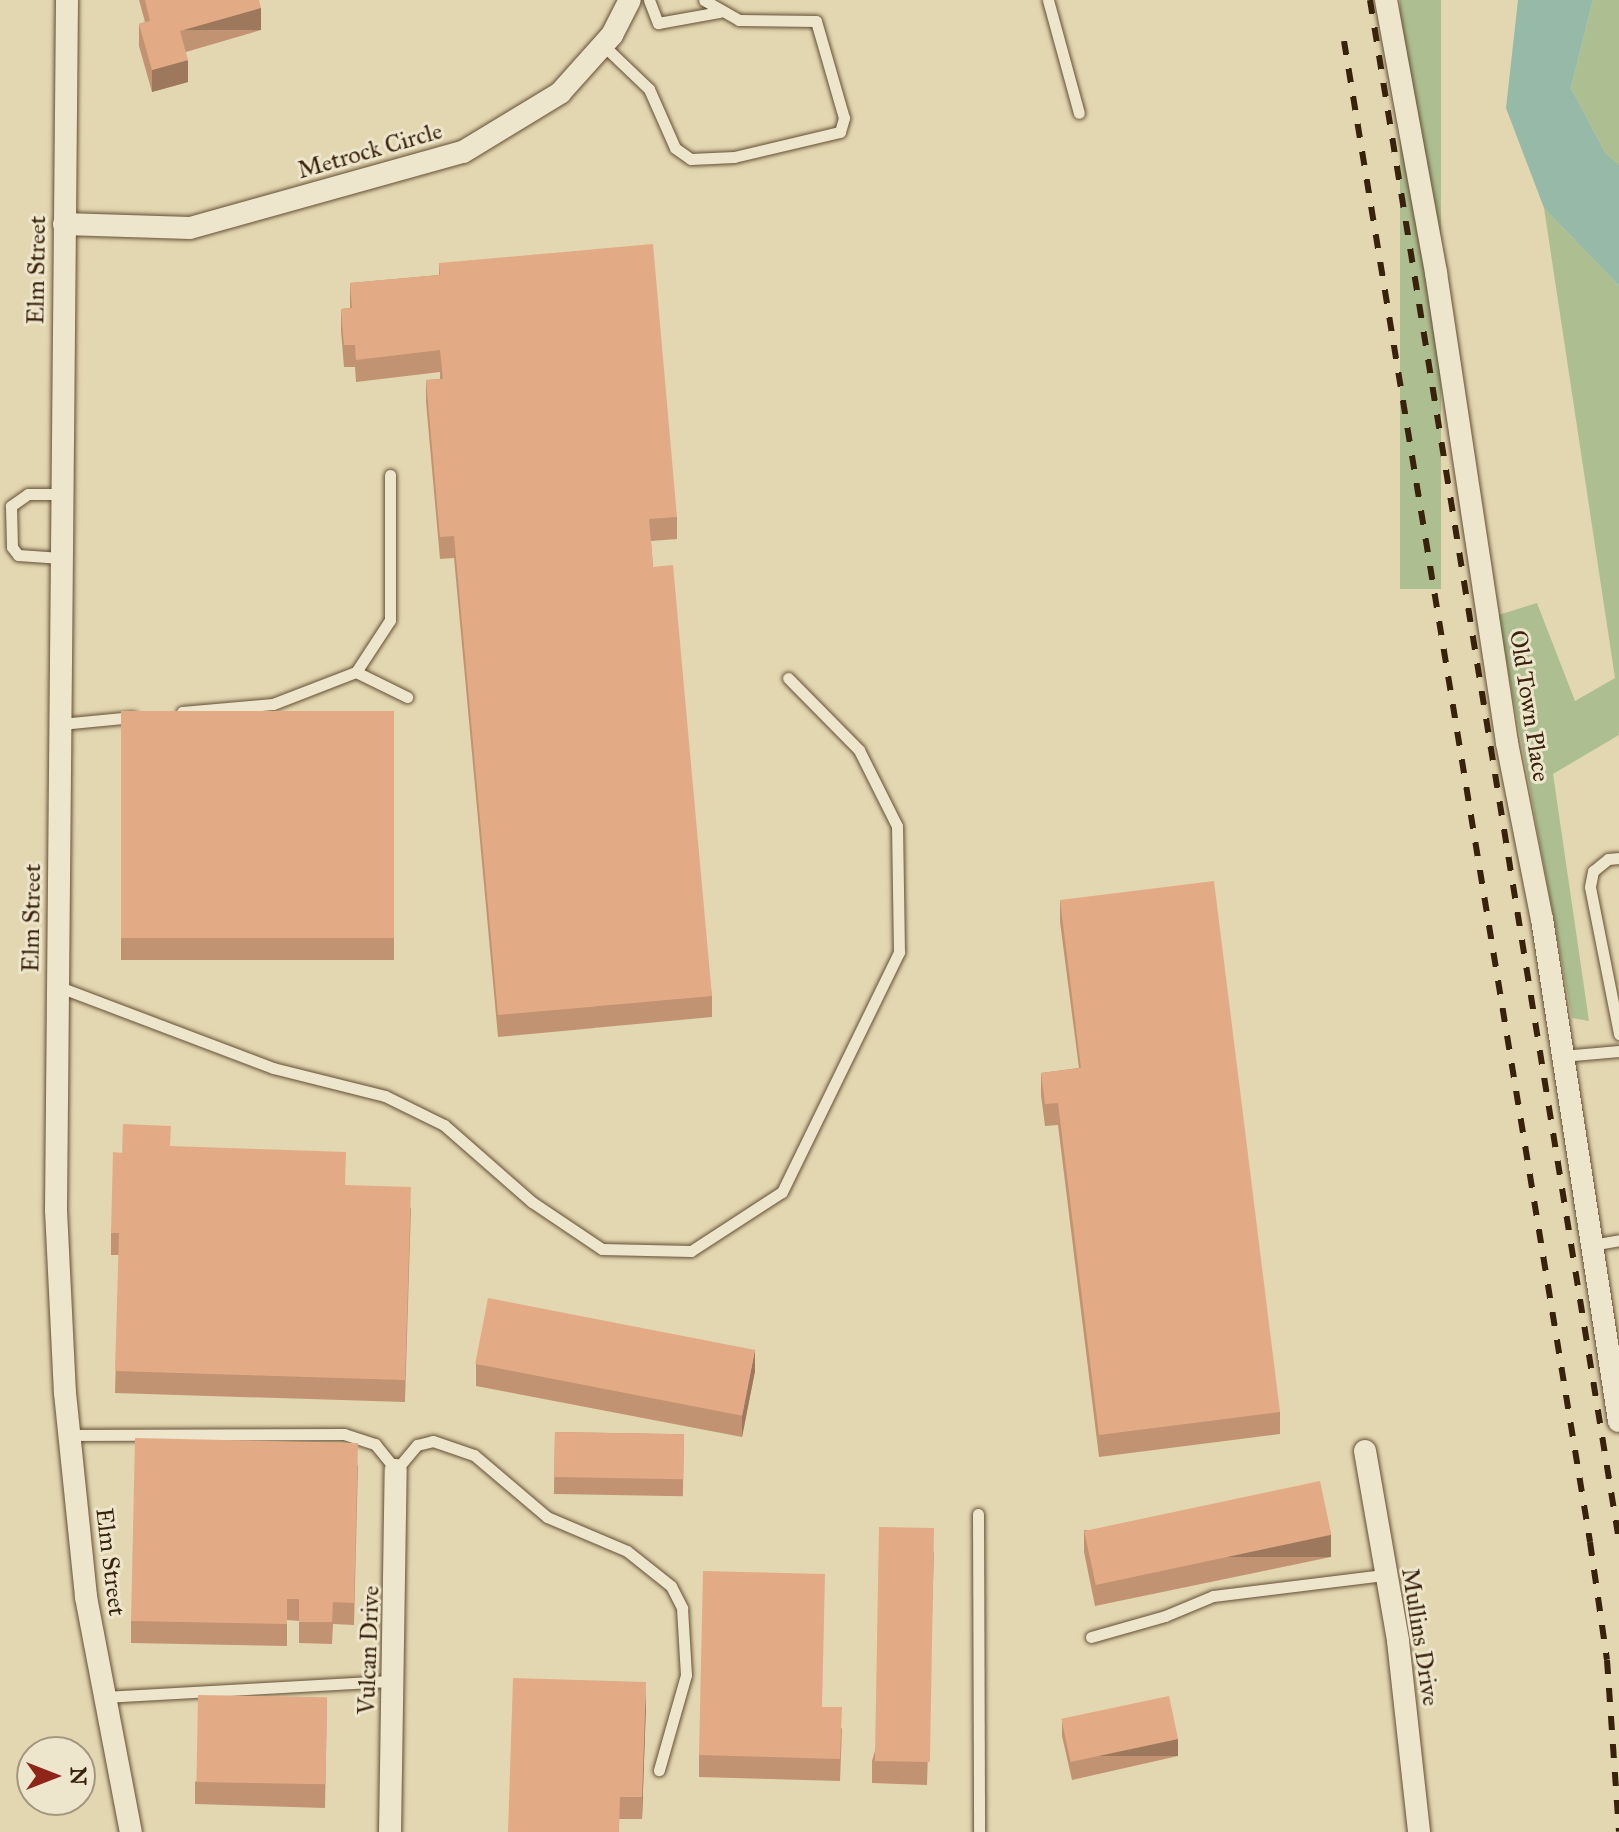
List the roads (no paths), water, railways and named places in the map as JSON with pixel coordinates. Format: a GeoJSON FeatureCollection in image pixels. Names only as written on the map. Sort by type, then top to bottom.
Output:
{"type":"FeatureCollection","features":[{"type":"Feature","properties":{"kind":"street","name":"Elm Street"},"geometry":{"type":"LineString","coordinates":[[67,0],[56,1210],[69,1435],[86,1597],[127,1830]]}},
{"type":"Feature","properties":{"kind":"street","name":"Metrock Circle"},"geometry":{"type":"LineString","coordinates":[[64,224],[190,228],[463,152],[560,93],[603,45],[630,0]]}},
{"type":"Feature","properties":{"kind":"street","name":"Old Town Place"},"geometry":{"type":"LineString","coordinates":[[1386,0],[1436,273],[1499,697],[1562,1056],[1619,1421]]}},
{"type":"Feature","properties":{"kind":"street","name":"Mullins Drive"},"geometry":{"type":"LineString","coordinates":[[1365,1451],[1384,1575],[1398,1641],[1419,1832]]}},
{"type":"Feature","properties":{"kind":"street","name":"Vulcan Drive"},"geometry":{"type":"LineString","coordinates":[[390,1832],[396,1470]]}},
{"type":"Feature","properties":{"kind":"lane"},"geometry":{"type":"LineString","coordinates":[[649,0],[658,23],[720,12]]}},
{"type":"Feature","properties":{"kind":"lane"},"geometry":{"type":"LineString","coordinates":[[603,45],[649,89],[675,148],[691,159],[734,157],[840,132],[844,118],[816,21],[739,20],[720,12],[704,0]]}},
{"type":"Feature","properties":{"kind":"lane"},"geometry":{"type":"LineString","coordinates":[[1048,0],[1079,113]]}},
{"type":"Feature","properties":{"kind":"lane"},"geometry":{"type":"LineString","coordinates":[[167,714],[273,704],[356,672],[390,620],[390,475]]}},
{"type":"Feature","properties":{"kind":"lane"},"geometry":{"type":"LineString","coordinates":[[61,494],[28,494],[11,506],[12,547],[18,555],[61,558]]}},
{"type":"Feature","properties":{"kind":"lane"},"geometry":{"type":"LineString","coordinates":[[356,672],[407,697]]}},
{"type":"Feature","properties":{"kind":"lane"},"geometry":{"type":"LineString","coordinates":[[56,986],[273,1068],[385,1096],[444,1125],[532,1202],[602,1249],[691,1251],[782,1192],[899,952],[897,826],[859,750],[788,678]]}},
{"type":"Feature","properties":{"kind":"lane"},"geometry":{"type":"LineString","coordinates":[[61,724],[151,715]]}},
{"type":"Feature","properties":{"kind":"lane"},"geometry":{"type":"LineString","coordinates":[[1619,858],[1608,859],[1593,871],[1590,887],[1619,1034]]}},
{"type":"Feature","properties":{"kind":"lane"},"geometry":{"type":"LineString","coordinates":[[1562,1056],[1619,1051]]}},
{"type":"Feature","properties":{"kind":"lane"},"geometry":{"type":"LineString","coordinates":[[1592,1245],[1619,1240]]}},
{"type":"Feature","properties":{"kind":"lane"},"geometry":{"type":"LineString","coordinates":[[69,1435],[344,1434],[375,1444],[396,1470],[417,1445],[452,1444],[474,1455],[547,1517],[627,1551],[671,1586],[682,1608],[686,1675],[659,1770]]}},
{"type":"Feature","properties":{"kind":"lane"},"geometry":{"type":"LineString","coordinates":[[978,1514],[979,1832]]}},
{"type":"Feature","properties":{"kind":"lane"},"geometry":{"type":"LineString","coordinates":[[1091,1637],[1165,1616],[1213,1596],[1384,1575]]}},
{"type":"Feature","properties":{"kind":"lane"},"geometry":{"type":"LineString","coordinates":[[105,1697],[394,1681]]}},
{"type":"Feature","properties":{"kind":"railway"},"geometry":{"type":"LineString","coordinates":[[1370,0],[1619,1541]]}},
{"type":"Feature","properties":{"kind":"railway"},"geometry":{"type":"LineString","coordinates":[[1344,41],[1590,1542],[1607,1660],[1619,1832]]}}]}
